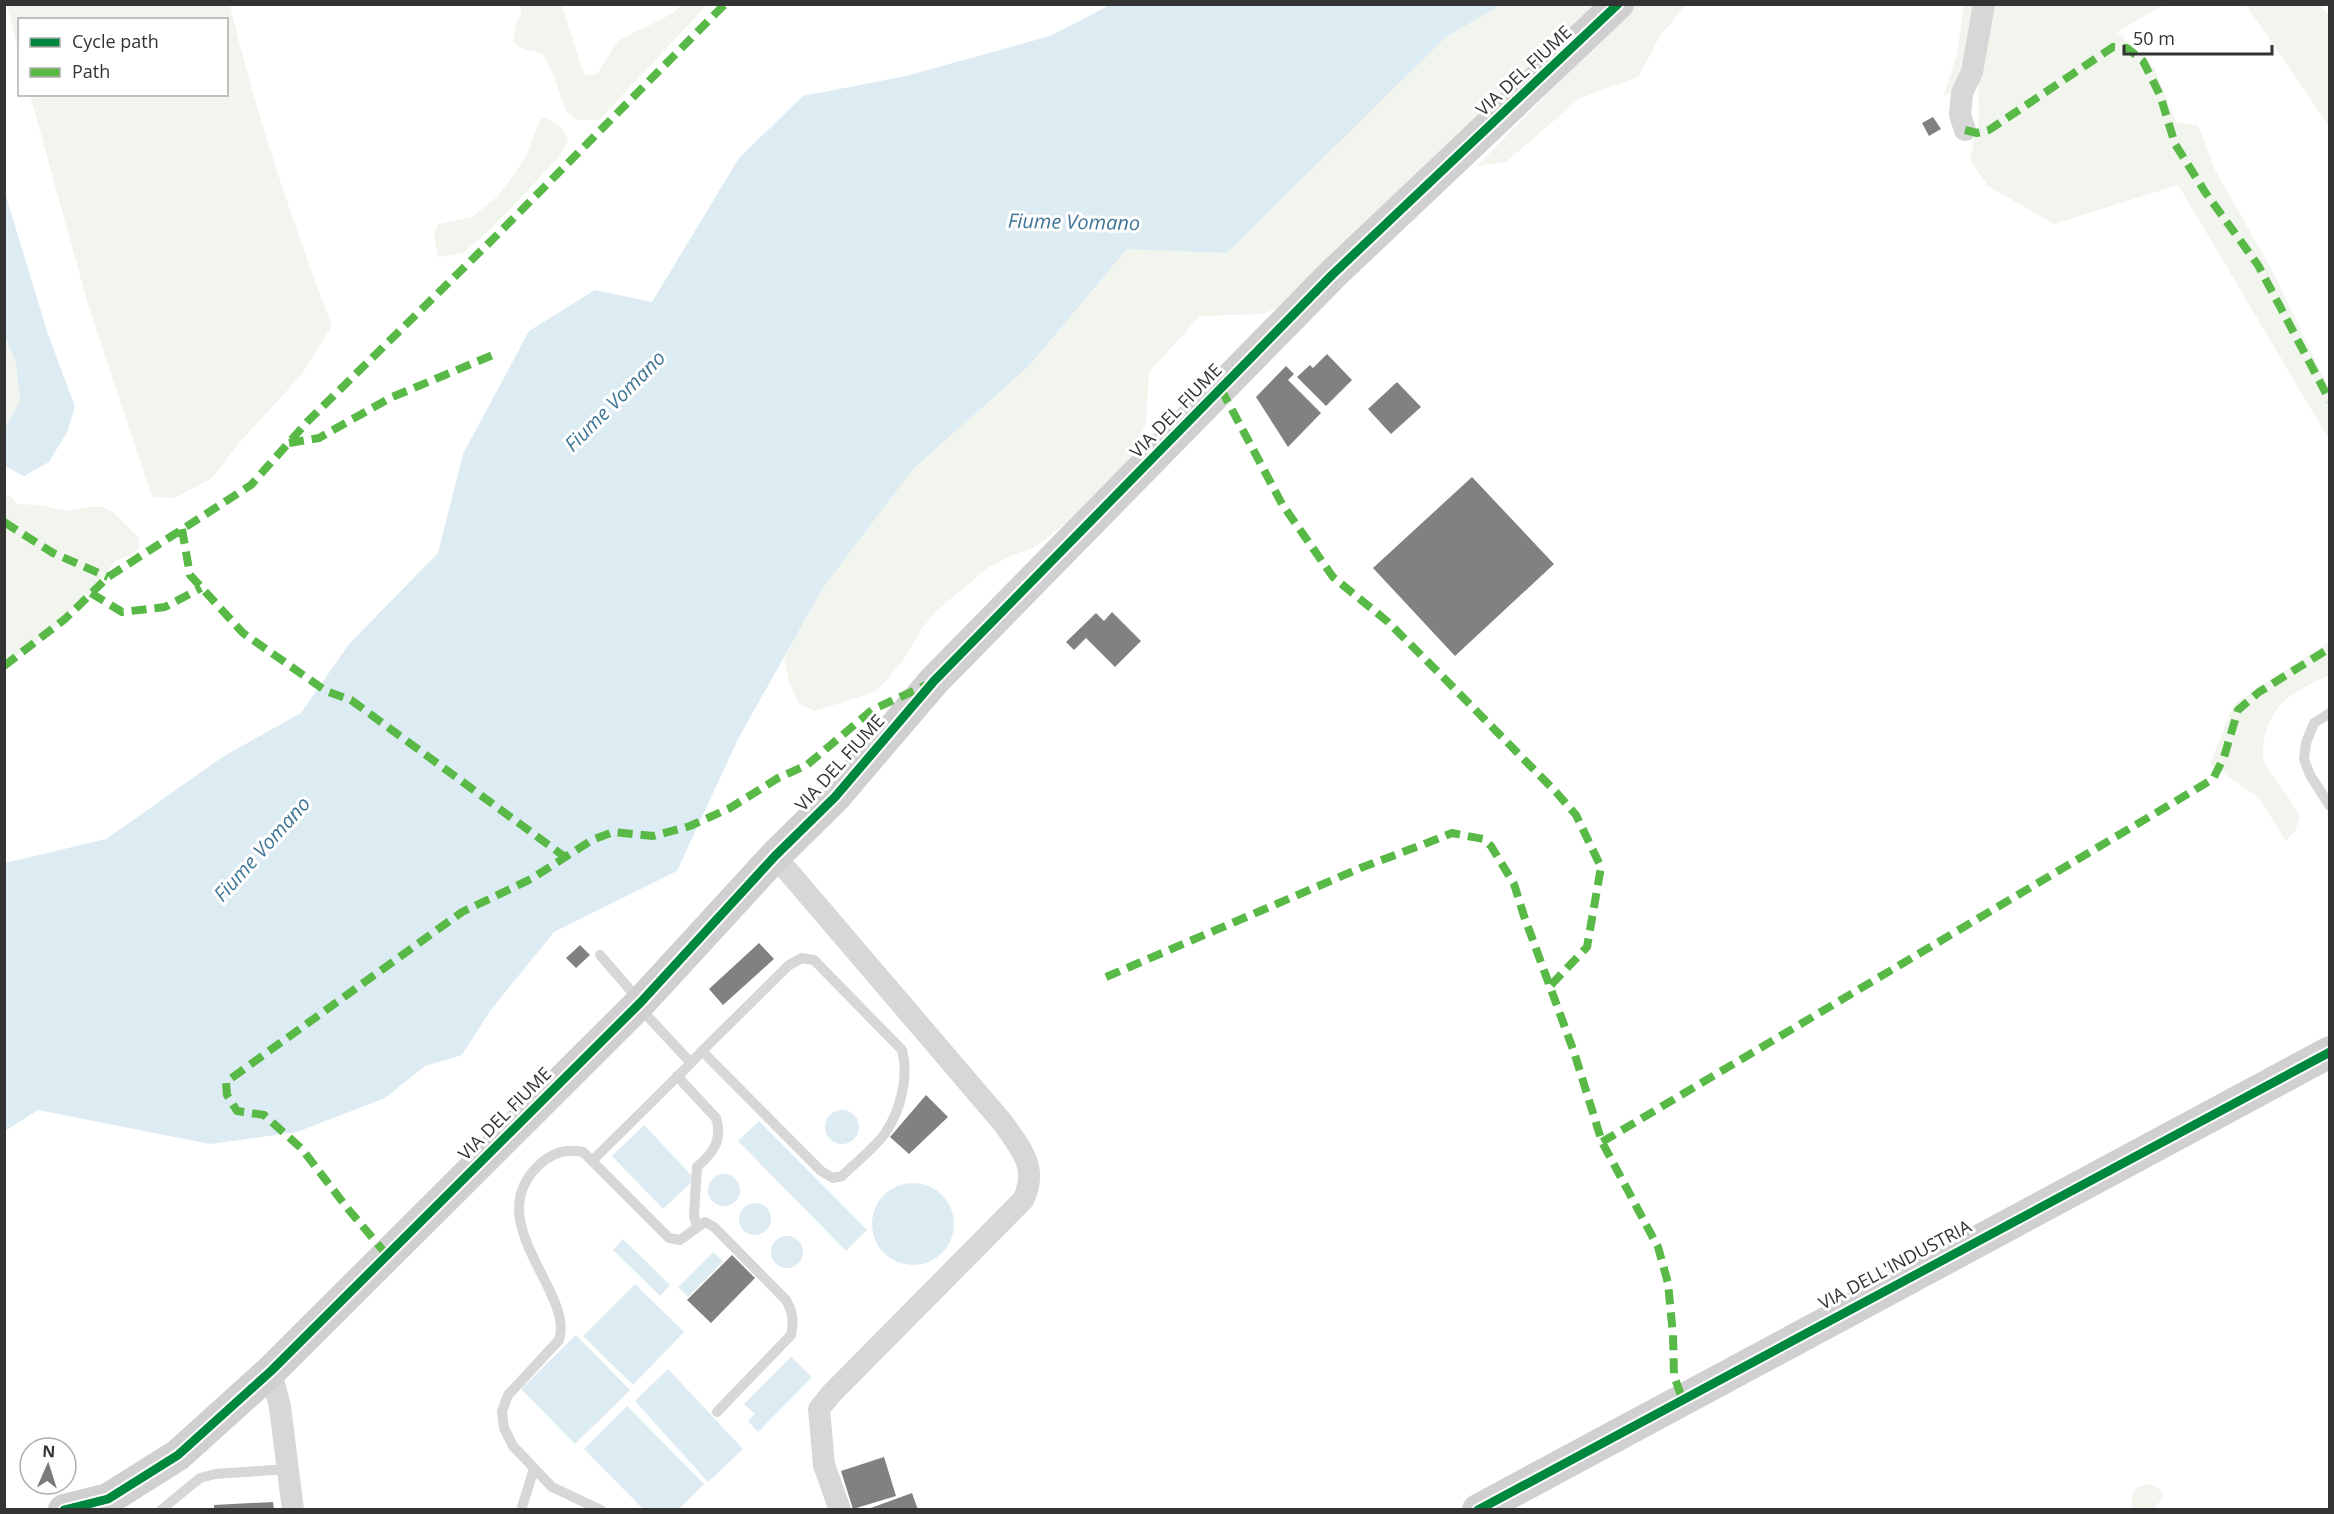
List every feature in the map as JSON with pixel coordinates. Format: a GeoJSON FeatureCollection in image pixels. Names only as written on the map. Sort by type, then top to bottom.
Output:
{"type":"FeatureCollection","features":[{"type":"Feature","properties":{"kind":"street","name":"VIA DEL FIUME"},"geometry":{"type":"LineString","coordinates":[[64,1509],[108,1499],[178,1455],[272,1371],[639,1003],[775,856],[835,797],[934,681],[1332,275],[1618,4]]}},
{"type":"Feature","properties":{"kind":"street"},"geometry":{"type":"LineString","coordinates":[[1965,130],[1960,115],[1962,93],[1972,72],[1984,4]]}},
{"type":"Feature","properties":{"kind":"street"},"geometry":{"type":"LineString","coordinates":[[775,856],[1003,1123],[1024,1153],[1030,1168],[1030,1187],[1023,1200],[831,1394],[819,1409],[824,1465],[840,1509]]}},
{"type":"Feature","properties":{"kind":"street","name":"VIA DELL'INDUSTRIA"},"geometry":{"type":"LineString","coordinates":[[1478,1509],[2330,1052]]}},
{"type":"Feature","properties":{"kind":"street"},"geometry":{"type":"LineString","coordinates":[[272,1371],[280,1407],[293,1509]]}},
{"type":"Feature","properties":{"kind":"lane"},"geometry":{"type":"LineString","coordinates":[[2330,713],[2314,723],[2306,742],[2304,759],[2310,775],[2330,806]]}},
{"type":"Feature","properties":{"kind":"lane"},"geometry":{"type":"LineString","coordinates":[[600,955],[691,1063]]}},
{"type":"Feature","properties":{"kind":"lane"},"geometry":{"type":"LineString","coordinates":[[593,1160],[702,1051],[789,965],[802,958],[814,960],[902,1050],[905,1062],[904,1080],[898,1108],[885,1132],[842,1176],[833,1178],[821,1171],[702,1051]]}},
{"type":"Feature","properties":{"kind":"lane"},"geometry":{"type":"LineString","coordinates":[[677,1076],[716,1118],[719,1127],[716,1146],[696,1167],[694,1216],[697,1228]]}},
{"type":"Feature","properties":{"kind":"lane"},"geometry":{"type":"LineString","coordinates":[[602,1509],[552,1487],[513,1446],[504,1428],[502,1411],[508,1395],[558,1340],[562,1330],[560,1315],[529,1251],[521,1219],[520,1198],[533,1170],[556,1153],[571,1149],[583,1152],[669,1238],[680,1240],[705,1222],[714,1227],[786,1300],[793,1313],[790,1335],[717,1412]]}},
{"type":"Feature","properties":{"kind":"lane"},"geometry":{"type":"LineString","coordinates":[[161,1509],[200,1478],[215,1474],[288,1469]]}},
{"type":"Feature","properties":{"kind":"lane"},"geometry":{"type":"LineString","coordinates":[[521,1509],[534,1469]]}},
{"type":"Feature","properties":{"kind":"shaded area"},"geometry":{"type":"Polygon","coordinates":[[[7,5],[230,5],[251,87],[276,167],[332,326],[302,374],[239,443],[211,479],[174,498],[152,497],[87,301],[30,96],[228,96],[228,18],[18,18],[18,51],[7,5]]]}},
{"type":"Feature","properties":{"kind":"shaded area"},"geometry":{"type":"Polygon","coordinates":[[[519,5],[562,5],[584,75],[597,74],[618,42],[628,35],[668,16],[682,5],[707,5],[599,120],[578,120],[566,111],[553,74],[542,53],[525,50],[513,42],[516,24],[522,11],[519,5]]]}},
{"type":"Feature","properties":{"kind":"shaded area"},"geometry":{"type":"Polygon","coordinates":[[[1501,5],[1612,5],[1408,194],[1330,254],[1319,270],[1283,306],[1262,314],[1200,316],[1149,372],[1146,423],[1126,471],[1079,513],[1035,547],[989,567],[935,612],[903,660],[877,691],[815,711],[799,704],[789,682],[784,658],[823,588],[913,469],[1029,366],[1128,248],[1227,253],[1446,37],[1501,5]]]}},
{"type":"Feature","properties":{"kind":"shaded area"},"geometry":{"type":"Polygon","coordinates":[[[1635,5],[1686,5],[1660,36],[1638,77],[1580,98],[1506,162],[1477,166],[1635,5]]]}},
{"type":"Feature","properties":{"kind":"shaded area"},"geometry":{"type":"Polygon","coordinates":[[[1964,5],[1979,5],[1958,87],[1943,97],[1957,54],[1964,5]]]}},
{"type":"Feature","properties":{"kind":"shaded area"},"geometry":{"type":"Polygon","coordinates":[[[1986,5],[2164,5],[2117,32],[2154,67],[2176,122],[2198,125],[2215,170],[2272,270],[2329,389],[2329,439],[2178,185],[2054,224],[1988,186],[1970,160],[1979,119],[1978,74],[1986,5]]]}},
{"type":"Feature","properties":{"kind":"shaded area"},"geometry":{"type":"Polygon","coordinates":[[[2246,5],[2320,5],[2329,16],[2329,126],[2246,5]]]}},
{"type":"Feature","properties":{"kind":"shaded area"},"geometry":{"type":"Polygon","coordinates":[[[544,117],[559,125],[568,139],[560,156],[490,230],[463,253],[438,257],[434,235],[438,224],[472,217],[498,196],[526,157],[540,120],[544,117]]]}},
{"type":"Feature","properties":{"kind":"shaded area"},"geometry":{"type":"Polygon","coordinates":[[[4,337],[16,363],[20,401],[5,429],[4,337]]]}},
{"type":"Feature","properties":{"kind":"shaded area"},"geometry":{"type":"Polygon","coordinates":[[[5,495],[12,497],[17,504],[40,505],[68,511],[102,507],[112,511],[139,538],[139,549],[131,555],[116,560],[93,590],[44,636],[5,664],[5,495]]]}},
{"type":"Feature","properties":{"kind":"shaded area"},"geometry":{"type":"Polygon","coordinates":[[[2329,642],[2329,675],[2297,691],[2281,704],[2269,722],[2264,738],[2265,763],[2300,817],[2295,831],[2286,841],[2259,798],[2210,764],[2234,704],[2329,642]]]}},
{"type":"Feature","properties":{"kind":"shaded area"},"geometry":{"type":"Polygon","coordinates":[[[2149,1484],[2161,1489],[2163,1498],[2153,1509],[2134,1509],[2131,1506],[2137,1487],[2149,1484]]]}},
{"type":"Feature","properties":{"kind":"water","name":"Fiume Vomano"},"geometry":{"type":"Polygon","coordinates":[[[1110,5],[1501,5],[1446,37],[1227,253],[1127,249],[1029,366],[913,469],[823,588],[738,739],[677,871],[554,932],[490,1011],[462,1055],[425,1066],[385,1098],[297,1132],[210,1144],[38,1110],[5,1131],[5,863],[106,839],[224,756],[301,713],[349,644],[438,553],[463,454],[529,331],[595,290],[652,302],[739,158],[803,96],[906,76],[1050,36],[1110,5]]]}},
{"type":"Feature","properties":{"kind":"water"},"geometry":{"type":"Polygon","coordinates":[[[5,193],[47,331],[75,407],[67,432],[49,462],[24,476],[5,466],[5,429],[20,401],[16,363],[5,337],[5,193]]]}},
{"type":"Feature","properties":{"kind":"water"},"geometry":{"type":"Polygon","coordinates":[[[842,1110],[854,1115],[859,1127],[854,1139],[842,1144],[830,1139],[825,1127],[830,1115],[842,1110]]]}},
{"type":"Feature","properties":{"kind":"water"},"geometry":{"type":"Polygon","coordinates":[[[759,1121],[867,1230],[846,1251],[738,1141],[759,1121]]]}},
{"type":"Feature","properties":{"kind":"water"},"geometry":{"type":"Polygon","coordinates":[[[644,1125],[695,1179],[663,1209],[612,1156],[644,1125]]]}},
{"type":"Feature","properties":{"kind":"water"},"geometry":{"type":"Polygon","coordinates":[[[724,1174],[736,1178],[740,1190],[736,1202],[724,1206],[712,1202],[708,1190],[712,1178],[724,1174]]]}},
{"type":"Feature","properties":{"kind":"water"},"geometry":{"type":"Polygon","coordinates":[[[913,1183],[929,1186],[942,1195],[951,1208],[954,1224],[951,1240],[942,1253],[929,1262],[913,1265],[897,1262],[884,1253],[875,1240],[872,1224],[875,1208],[884,1195],[897,1186],[913,1183]]]}},
{"type":"Feature","properties":{"kind":"water"},"geometry":{"type":"Polygon","coordinates":[[[755,1203],[767,1207],[771,1219],[767,1231],[755,1235],[743,1231],[739,1219],[743,1207],[755,1203]]]}},
{"type":"Feature","properties":{"kind":"water"},"geometry":{"type":"Polygon","coordinates":[[[787,1236],[799,1240],[803,1252],[799,1264],[787,1268],[775,1264],[771,1252],[775,1240],[787,1236]]]}},
{"type":"Feature","properties":{"kind":"water"},"geometry":{"type":"Polygon","coordinates":[[[623,1239],[670,1285],[660,1296],[613,1250],[623,1239]]]}},
{"type":"Feature","properties":{"kind":"water"},"geometry":{"type":"Polygon","coordinates":[[[713,1252],[723,1261],[688,1297],[678,1287],[713,1252]]]}},
{"type":"Feature","properties":{"kind":"water"},"geometry":{"type":"Polygon","coordinates":[[[635,1284],[684,1332],[633,1385],[583,1336],[635,1284]]]}},
{"type":"Feature","properties":{"kind":"water"},"geometry":{"type":"Polygon","coordinates":[[[576,1335],[630,1390],[575,1444],[521,1389],[576,1335]]]}},
{"type":"Feature","properties":{"kind":"water"},"geometry":{"type":"Polygon","coordinates":[[[791,1357],[812,1377],[758,1432],[748,1421],[755,1414],[744,1404],[791,1357]]]}},
{"type":"Feature","properties":{"kind":"water"},"geometry":{"type":"Polygon","coordinates":[[[668,1369],[743,1449],[708,1482],[635,1401],[668,1369]]]}},
{"type":"Feature","properties":{"kind":"water"},"geometry":{"type":"Polygon","coordinates":[[[627,1406],[704,1484],[679,1509],[643,1509],[584,1449],[627,1406]]]}},
{"type":"Feature","properties":{"kind":"building"},"geometry":{"type":"Polygon","coordinates":[[[1933,117],[1941,129],[1929,136],[1922,123],[1933,117]]]}},
{"type":"Feature","properties":{"kind":"building"},"geometry":{"type":"Polygon","coordinates":[[[1327,354],[1352,380],[1326,406],[1297,377],[1310,365],[1313,368],[1327,354]]]}},
{"type":"Feature","properties":{"kind":"building"},"geometry":{"type":"Polygon","coordinates":[[[1286,366],[1294,374],[1288,380],[1321,413],[1288,447],[1256,397],[1286,366]]]}},
{"type":"Feature","properties":{"kind":"building"},"geometry":{"type":"Polygon","coordinates":[[[1397,382],[1421,407],[1391,434],[1368,409],[1397,382]]]}},
{"type":"Feature","properties":{"kind":"building"},"geometry":{"type":"Polygon","coordinates":[[[1472,477],[1554,564],[1455,656],[1373,568],[1472,477]]]}},
{"type":"Feature","properties":{"kind":"building"},"geometry":{"type":"Polygon","coordinates":[[[1112,612],[1141,641],[1115,667],[1086,638],[1074,650],[1066,642],[1096,613],[1104,621],[1112,612]]]}},
{"type":"Feature","properties":{"kind":"building"},"geometry":{"type":"Polygon","coordinates":[[[759,943],[774,959],[723,1005],[709,989],[759,943]]]}},
{"type":"Feature","properties":{"kind":"building"},"geometry":{"type":"Polygon","coordinates":[[[580,945],[590,955],[576,968],[566,958],[580,945]]]}},
{"type":"Feature","properties":{"kind":"building"},"geometry":{"type":"Polygon","coordinates":[[[926,1095],[948,1117],[909,1154],[890,1137],[926,1095]]]}},
{"type":"Feature","properties":{"kind":"building"},"geometry":{"type":"Polygon","coordinates":[[[732,1255],[755,1278],[711,1323],[687,1300],[732,1255]]]}},
{"type":"Feature","properties":{"kind":"building"},"geometry":{"type":"Polygon","coordinates":[[[884,1457],[896,1496],[853,1509],[841,1471],[884,1457]]]}},
{"type":"Feature","properties":{"kind":"building"},"geometry":{"type":"Polygon","coordinates":[[[912,1493],[918,1510],[868,1510],[868,1509],[912,1493]]]}},
{"type":"Feature","properties":{"kind":"building"},"geometry":{"type":"Polygon","coordinates":[[[273,1502],[274,1510],[214,1510],[214,1505],[273,1502]]]}},
{"type":"Feature","properties":{"kind":"marked path"},"geometry":{"type":"LineString","coordinates":[[4,666],[65,619],[108,577],[251,485],[308,421],[495,237],[725,4]]}},
{"type":"Feature","properties":{"kind":"marked path"},"geometry":{"type":"LineString","coordinates":[[1965,130],[1977,133],[1989,130],[2113,47],[2127,48],[2143,61],[2160,95],[2175,144],[2205,192],[2258,265],[2330,401]]}},
{"type":"Feature","properties":{"kind":"marked path"},"geometry":{"type":"LineString","coordinates":[[289,443],[319,438],[390,398],[495,354]]}},
{"type":"Feature","properties":{"kind":"marked path"},"geometry":{"type":"LineString","coordinates":[[1221,389],[1282,504],[1333,577],[1388,622],[1576,815],[1601,867],[1587,947],[1550,986]]}},
{"type":"Feature","properties":{"kind":"marked path"},"geometry":{"type":"LineString","coordinates":[[4,522],[53,553],[108,577]]}},
{"type":"Feature","properties":{"kind":"marked path"},"geometry":{"type":"LineString","coordinates":[[182,529],[190,575],[243,633],[326,691],[351,700],[565,857]]}},
{"type":"Feature","properties":{"kind":"marked path"},"geometry":{"type":"LineString","coordinates":[[91,593],[122,612],[165,607],[201,588]]}},
{"type":"Feature","properties":{"kind":"marked path"},"geometry":{"type":"LineString","coordinates":[[1602,1142],[2213,779],[2224,757],[2238,710],[2259,692],[2330,648]]}},
{"type":"Feature","properties":{"kind":"marked path"},"geometry":{"type":"LineString","coordinates":[[387,1255],[302,1149],[264,1115],[237,1111],[227,1095],[226,1082],[462,912],[531,879],[592,840],[613,832],[653,836],[690,826],[730,808],[778,778],[807,765],[872,710],[926,685]]}},
{"type":"Feature","properties":{"kind":"marked path"},"geometry":{"type":"LineString","coordinates":[[1106,977],[1363,867],[1452,833],[1483,839],[1491,846],[1514,884],[1574,1052],[1602,1142],[1658,1247],[1668,1283],[1674,1376],[1682,1398]]}},
{"type":"Feature","properties":{"kind":"cycle path"},"geometry":{"type":"LineString","coordinates":[[64,1510],[108,1499],[178,1455],[271,1371],[641,1002],[775,856],[835,797],[934,681],[1332,275],[1618,4]]}},
{"type":"Feature","properties":{"kind":"cycle path"},"geometry":{"type":"LineString","coordinates":[[1478,1510],[2330,1052]]}}]}
